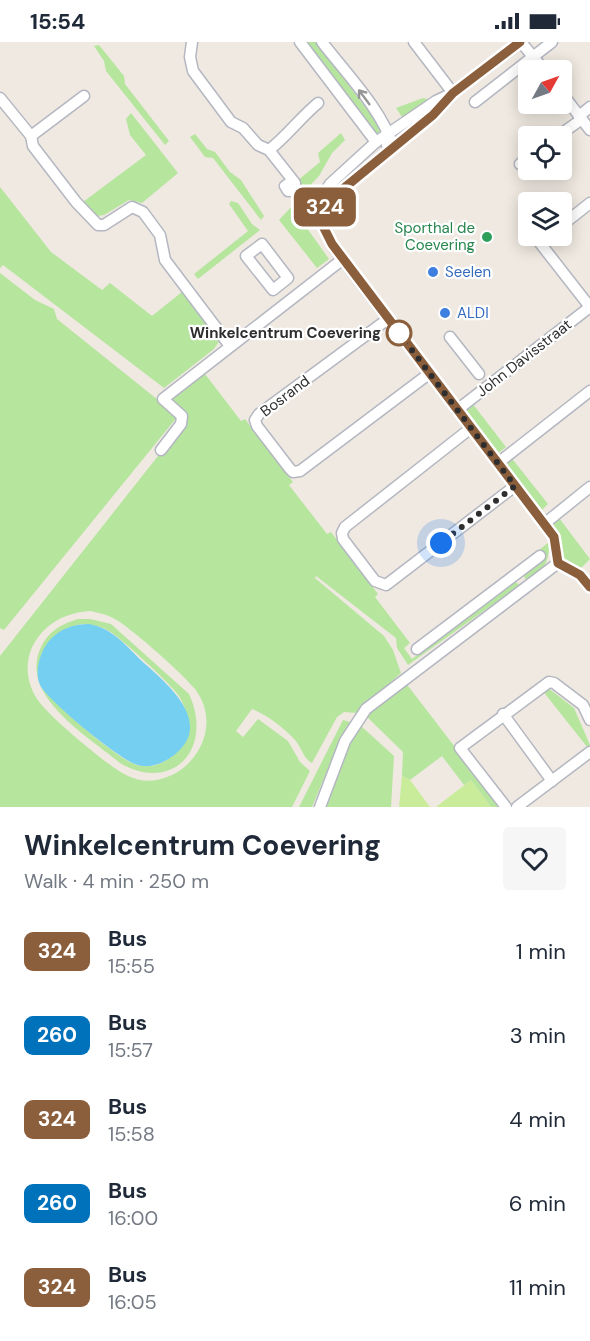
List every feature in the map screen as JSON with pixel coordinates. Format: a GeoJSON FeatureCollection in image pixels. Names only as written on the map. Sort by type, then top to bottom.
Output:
{"type":"FeatureCollection","features":[{"type":"Feature","properties":{"kind":"street"},"geometry":{"type":"LineString","coordinates":[[192,42],[190,57],[193,71],[231,122],[243,128],[258,146],[269,150],[292,181]]}},
{"type":"Feature","properties":{"kind":"street"},"geometry":{"type":"LineString","coordinates":[[300,42],[376,142],[393,147]]}},
{"type":"Feature","properties":{"kind":"street"},"geometry":{"type":"LineString","coordinates":[[322,42],[389,132],[393,147]]}},
{"type":"Feature","properties":{"kind":"street"},"geometry":{"type":"LineString","coordinates":[[414,42],[453,93]]}},
{"type":"Feature","properties":{"kind":"street"},"geometry":{"type":"LineString","coordinates":[[536,60],[521,42],[453,93],[376,142],[330,184],[317,204],[323,230],[343,259],[554,537],[558,563]]}},
{"type":"Feature","properties":{"kind":"street"},"geometry":{"type":"LineString","coordinates":[[475,102],[552,42]]}},
{"type":"Feature","properties":{"kind":"street"},"geometry":{"type":"LineString","coordinates":[[319,218],[327,202],[433,115],[453,93]]}},
{"type":"Feature","properties":{"kind":"street"},"geometry":{"type":"LineString","coordinates":[[31,136],[84,96]]}},
{"type":"Feature","properties":{"kind":"street"},"geometry":{"type":"LineString","coordinates":[[0,98],[31,136],[33,146],[76,202],[98,225],[104,225],[132,207],[143,212],[162,239],[165,260],[230,346]]}},
{"type":"Feature","properties":{"kind":"street"},"geometry":{"type":"LineString","coordinates":[[269,150],[285,138],[294,124],[318,104]]}},
{"type":"Feature","properties":{"kind":"street"},"geometry":{"type":"LineString","coordinates":[[572,106],[590,130]]}},
{"type":"Feature","properties":{"kind":"street"},"geometry":{"type":"LineString","coordinates":[[570,126],[590,108]]}},
{"type":"Feature","properties":{"kind":"street"},"geometry":{"type":"LineString","coordinates":[[572,217],[590,203]]}},
{"type":"Feature","properties":{"kind":"street"},"geometry":{"type":"LineString","coordinates":[[542,246],[590,307]]}},
{"type":"Feature","properties":{"kind":"street"},"geometry":{"type":"LineString","coordinates":[[161,450],[182,424],[182,416],[163,399],[343,259]]}},
{"type":"Feature","properties":{"kind":"street"},"geometry":{"type":"LineString","coordinates":[[282,283],[293,297]]}},
{"type":"Feature","properties":{"kind":"street","name":"John Davisstraat"},"geometry":{"type":"LineString","coordinates":[[457,410],[590,307]]}},
{"type":"Feature","properties":{"kind":"street","name":"Bosrand"},"geometry":{"type":"LineString","coordinates":[[388,319],[259,414],[255,420],[257,426],[290,469],[293,472],[300,471],[430,373]]}},
{"type":"Feature","properties":{"kind":"street"},"geometry":{"type":"LineString","coordinates":[[450,337],[479,374]]}},
{"type":"Feature","properties":{"kind":"street"},"geometry":{"type":"LineString","coordinates":[[498,463],[590,391]]}},
{"type":"Feature","properties":{"kind":"street"},"geometry":{"type":"LineString","coordinates":[[471,428],[345,527],[342,533],[344,539],[375,581],[386,585],[515,486]]}},
{"type":"Feature","properties":{"kind":"street"},"geometry":{"type":"LineString","coordinates":[[544,524],[590,487]]}},
{"type":"Feature","properties":{"kind":"street"},"geometry":{"type":"LineString","coordinates":[[417,649],[540,556]]}},
{"type":"Feature","properties":{"kind":"street"},"geometry":{"type":"LineString","coordinates":[[558,563],[580,575],[590,587]]}},
{"type":"Feature","properties":{"kind":"street"},"geometry":{"type":"LineString","coordinates":[[320,807],[345,741],[359,718],[375,700],[558,563]]}},
{"type":"Feature","properties":{"kind":"street"},"geometry":{"type":"LineString","coordinates":[[580,575],[590,567]]}},
{"type":"Feature","properties":{"kind":"street"},"geometry":{"type":"LineString","coordinates":[[516,575],[525,587]]}},
{"type":"Feature","properties":{"kind":"street"},"geometry":{"type":"LineString","coordinates":[[506,807],[460,748],[549,682],[554,682],[586,702],[590,720]]}},
{"type":"Feature","properties":{"kind":"street"},"geometry":{"type":"LineString","coordinates":[[503,714],[552,780]]}},
{"type":"Feature","properties":{"kind":"street"},"geometry":{"type":"LineString","coordinates":[[516,807],[588,757]]}},
{"type":"Feature","properties":{"kind":"green space"},"geometry":{"type":"Polygon","coordinates":[[[304,42],[316,42],[381,128],[380,134],[375,134],[304,42]]]}},
{"type":"Feature","properties":{"kind":"green space"},"geometry":{"type":"Polygon","coordinates":[[[99,45],[124,76],[125,84],[169,141],[165,145],[106,71],[104,61],[94,46],[99,45]]]}},
{"type":"Feature","properties":{"kind":"green space"},"geometry":{"type":"Polygon","coordinates":[[[423,98],[431,100],[404,120],[396,108],[423,98]]]}},
{"type":"Feature","properties":{"kind":"green space"},"geometry":{"type":"Polygon","coordinates":[[[131,113],[178,173],[142,203],[129,200],[104,215],[97,216],[83,202],[146,155],[130,135],[126,119],[131,113]]]}},
{"type":"Feature","properties":{"kind":"green space"},"geometry":{"type":"Polygon","coordinates":[[[341,133],[345,140],[332,153],[319,176],[302,194],[297,192],[297,181],[320,162],[318,153],[341,133]]]}},
{"type":"Feature","properties":{"kind":"green space"},"geometry":{"type":"Polygon","coordinates":[[[195,134],[207,149],[215,152],[230,172],[241,180],[264,216],[261,220],[213,158],[205,157],[190,137],[195,134]]]}},
{"type":"Feature","properties":{"kind":"green space"},"geometry":{"type":"Polygon","coordinates":[[[0,187],[51,252],[102,290],[110,283],[152,316],[182,292],[193,301],[220,340],[214,349],[164,388],[3,265],[0,268],[0,187]]]}},
{"type":"Feature","properties":{"kind":"green space"},"geometry":{"type":"Polygon","coordinates":[[[231,201],[238,203],[252,224],[260,230],[198,279],[194,274],[248,231],[229,204],[231,201]]]}},
{"type":"Feature","properties":{"kind":"green space"},"geometry":{"type":"Polygon","coordinates":[[[294,204],[299,217],[329,259],[317,268],[279,220],[294,204]]]}},
{"type":"Feature","properties":{"kind":"green space"},"geometry":{"type":"Polygon","coordinates":[[[0,273],[35,300],[54,309],[57,319],[178,416],[4,630],[0,628],[0,273]]]}},
{"type":"Feature","properties":{"kind":"green space"},"geometry":{"type":"Polygon","coordinates":[[[205,374],[241,421],[245,419],[293,482],[289,485],[327,534],[331,532],[378,594],[375,597],[410,643],[404,648],[412,659],[514,581],[520,585],[408,665],[397,648],[396,638],[316,576],[315,578],[384,636],[393,650],[401,673],[357,713],[344,712],[337,717],[312,763],[286,731],[252,709],[236,731],[243,737],[258,719],[288,741],[300,762],[310,771],[292,807],[0,807],[0,656],[188,418],[175,407],[172,400],[205,374]],[[91,611],[74,613],[59,619],[37,639],[30,653],[28,667],[30,683],[37,699],[79,740],[126,775],[149,781],[172,775],[194,757],[202,745],[206,731],[203,703],[189,682],[142,639],[113,618],[91,611]]]}},
{"type":"Feature","properties":{"kind":"green space"},"geometry":{"type":"Polygon","coordinates":[[[472,403],[506,447],[497,454],[463,409],[472,403]]]}},
{"type":"Feature","properties":{"kind":"green space"},"geometry":{"type":"Polygon","coordinates":[[[510,456],[548,504],[542,510],[504,461],[510,456]]]}},
{"type":"Feature","properties":{"kind":"green space"},"geometry":{"type":"Polygon","coordinates":[[[559,518],[590,559],[581,568],[562,558],[550,525],[559,518]]]}},
{"type":"Feature","properties":{"kind":"green space"},"geometry":{"type":"Polygon","coordinates":[[[549,542],[547,560],[541,570],[525,579],[523,574],[544,558],[538,551],[549,542]]]}},
{"type":"Feature","properties":{"kind":"green space"},"geometry":{"type":"Polygon","coordinates":[[[78,619],[111,624],[189,694],[195,714],[196,732],[192,748],[184,760],[172,769],[157,773],[139,771],[120,763],[74,727],[47,697],[38,675],[44,688],[54,700],[83,727],[99,741],[137,765],[155,765],[164,762],[178,750],[187,735],[188,718],[179,696],[134,651],[103,628],[82,624],[63,631],[53,641],[43,657],[38,674],[37,663],[45,640],[57,628],[78,619]]]}},
{"type":"Feature","properties":{"kind":"green space"},"geometry":{"type":"Polygon","coordinates":[[[405,682],[501,807],[491,807],[471,780],[464,785],[442,756],[410,780],[402,776],[403,752],[366,716],[405,682]]]}},
{"type":"Feature","properties":{"kind":"green space"},"geometry":{"type":"Polygon","coordinates":[[[548,688],[574,708],[590,745],[588,748],[542,690],[548,688]]]}},
{"type":"Feature","properties":{"kind":"green space"},"geometry":{"type":"Polygon","coordinates":[[[343,720],[353,723],[339,742],[312,807],[299,807],[343,720]]]}},
{"type":"Feature","properties":{"kind":"green space"},"geometry":{"type":"Polygon","coordinates":[[[361,726],[394,756],[391,807],[322,807],[342,755],[361,726]]]}},
{"type":"Feature","properties":{"kind":"green space"},"geometry":{"type":"Polygon","coordinates":[[[402,776],[410,780],[430,807],[399,807],[402,776]]]}},
{"type":"Feature","properties":{"kind":"green space"},"geometry":{"type":"Polygon","coordinates":[[[471,780],[491,807],[436,807],[471,780]]]}},
{"type":"Feature","properties":{"kind":"water"},"geometry":{"type":"Polygon","coordinates":[[[89,624],[98,626],[119,639],[166,683],[184,707],[189,720],[189,733],[183,746],[170,758],[153,766],[135,764],[126,759],[99,740],[55,703],[40,685],[39,663],[48,642],[67,628],[89,624]]]}},
{"type":"Feature","properties":{"kind":"bus line","name":"324"},"geometry":{"type":"LineString","coordinates":[[520,42],[453,93],[433,115],[327,202],[319,218],[332,244],[554,537],[558,563],[580,575],[590,587]]}},
{"type":"Feature","properties":{"kind":"place","name":"Sporthal de Coevering"},"geometry":{"type":"Point","coordinates":[487,237]}},
{"type":"Feature","properties":{"kind":"place","name":"Seelen"},"geometry":{"type":"Point","coordinates":[433,272]}},
{"type":"Feature","properties":{"kind":"place","name":"ALDI"},"geometry":{"type":"Point","coordinates":[445,313]}},
{"type":"Feature","properties":{"kind":"place","name":"Winkelcentrum Coevering"},"geometry":{"type":"Point","coordinates":[399,333]}},
{"type":"Feature","properties":{"kind":"route"},"geometry":{"type":"LineString","coordinates":[[399,333],[515,486],[441,543]]}}]}
